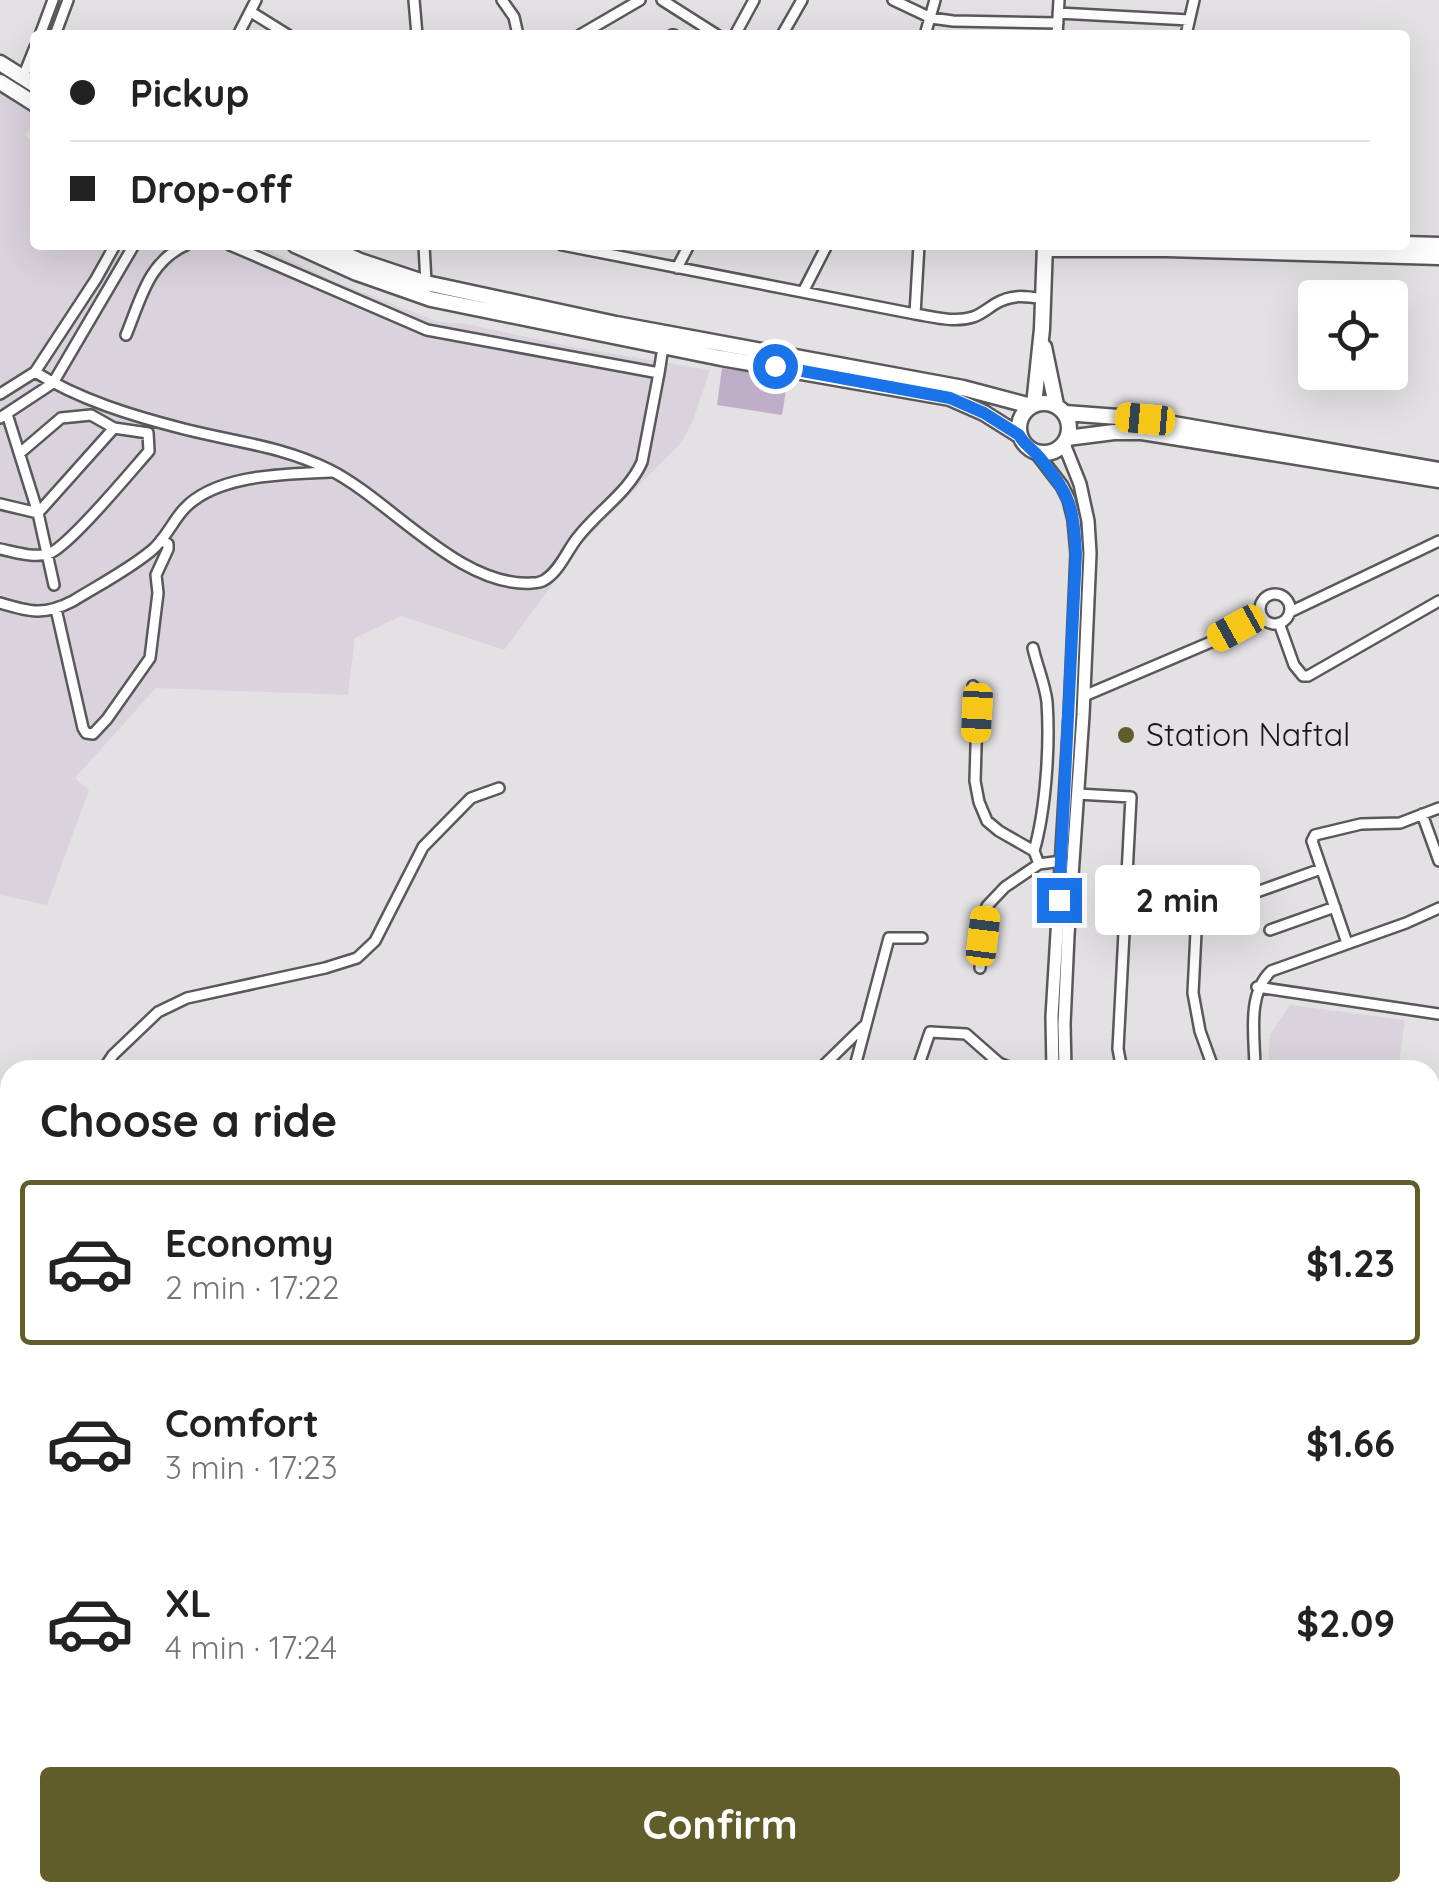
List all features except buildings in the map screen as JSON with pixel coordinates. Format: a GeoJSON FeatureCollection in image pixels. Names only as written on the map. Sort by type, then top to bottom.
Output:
{"type":"FeatureCollection","features":[{"type":"Feature","properties":{"kind":"main road"},"geometry":{"type":"LineString","coordinates":[[0,63],[30,81]]}},
{"type":"Feature","properties":{"kind":"main road"},"geometry":{"type":"LineString","coordinates":[[0,82],[30,101]]}},
{"type":"Feature","properties":{"kind":"main road"},"geometry":{"type":"LineString","coordinates":[[1410,244],[1439,246]]}},
{"type":"Feature","properties":{"kind":"main road"},"geometry":{"type":"LineString","coordinates":[[306,250],[357,273],[431,298],[663,347],[950,398],[1019,435],[1035,452],[1069,500],[1076,554],[1053,1060]]}},
{"type":"Feature","properties":{"kind":"main road"},"geometry":{"type":"LineString","coordinates":[[335,250],[426,283],[616,324],[964,388],[1032,405]]}},
{"type":"Feature","properties":{"kind":"main road"},"geometry":{"type":"LineString","coordinates":[[1045,250],[1042,329],[1046,368],[1069,425],[1066,441],[1088,520],[1090,553],[1064,1024],[1066,1060]]}},
{"type":"Feature","properties":{"kind":"main road"},"geometry":{"type":"LineString","coordinates":[[1316,250],[1439,256]]}},
{"type":"Feature","properties":{"kind":"main road"},"geometry":{"type":"LineString","coordinates":[[1032,405],[1042,329]]}},
{"type":"Feature","properties":{"kind":"main road"},"geometry":{"type":"LineString","coordinates":[[1019,435],[1019,422],[1026,410],[1045,402],[1060,409],[1145,419],[1439,470]]}},
{"type":"Feature","properties":{"kind":"main road"},"geometry":{"type":"LineString","coordinates":[[1035,452],[1051,452],[1066,441],[1090,434],[1142,432],[1439,480]]}},
{"type":"Feature","properties":{"kind":"street"},"geometry":{"type":"LineString","coordinates":[[42,30],[53,0]]}},
{"type":"Feature","properties":{"kind":"street"},"geometry":{"type":"LineString","coordinates":[[56,30],[68,0]]}},
{"type":"Feature","properties":{"kind":"street"},"geometry":{"type":"LineString","coordinates":[[241,30],[256,0]]}},
{"type":"Feature","properties":{"kind":"street"},"geometry":{"type":"LineString","coordinates":[[414,0],[416,30]]}},
{"type":"Feature","properties":{"kind":"street"},"geometry":{"type":"LineString","coordinates":[[502,0],[514,17],[517,30]]}},
{"type":"Feature","properties":{"kind":"street"},"geometry":{"type":"LineString","coordinates":[[589,30],[640,0]]}},
{"type":"Feature","properties":{"kind":"street"},"geometry":{"type":"LineString","coordinates":[[662,0],[709,30]]}},
{"type":"Feature","properties":{"kind":"street"},"geometry":{"type":"LineString","coordinates":[[738,30],[754,0]]}},
{"type":"Feature","properties":{"kind":"street"},"geometry":{"type":"LineString","coordinates":[[785,30],[802,0]]}},
{"type":"Feature","properties":{"kind":"street"},"geometry":{"type":"LineString","coordinates":[[893,0],[931,18],[953,21],[1189,20]]}},
{"type":"Feature","properties":{"kind":"street"},"geometry":{"type":"LineString","coordinates":[[927,30],[935,0]]}},
{"type":"Feature","properties":{"kind":"street"},"geometry":{"type":"LineString","coordinates":[[1057,30],[1059,0]]}},
{"type":"Feature","properties":{"kind":"street"},"geometry":{"type":"LineString","coordinates":[[1187,30],[1194,0]]}},
{"type":"Feature","properties":{"kind":"street"},"geometry":{"type":"LineString","coordinates":[[251,12],[280,30]]}},
{"type":"Feature","properties":{"kind":"street"},"geometry":{"type":"LineString","coordinates":[[0,394],[35,372],[113,250]]}},
{"type":"Feature","properties":{"kind":"street"},"geometry":{"type":"LineString","coordinates":[[54,585],[38,513],[4,416],[53,383],[131,250]]}},
{"type":"Feature","properties":{"kind":"street"},"geometry":{"type":"LineString","coordinates":[[126,335],[152,272],[161,260],[178,250]]}},
{"type":"Feature","properties":{"kind":"street"},"geometry":{"type":"LineString","coordinates":[[242,250],[427,330],[659,373]]}},
{"type":"Feature","properties":{"kind":"street"},"geometry":{"type":"LineString","coordinates":[[424,250],[426,283]]}},
{"type":"Feature","properties":{"kind":"street"},"geometry":{"type":"LineString","coordinates":[[587,250],[956,320],[980,315],[1011,297],[1043,299]]}},
{"type":"Feature","properties":{"kind":"street"},"geometry":{"type":"LineString","coordinates":[[677,268],[686,250]]}},
{"type":"Feature","properties":{"kind":"street"},"geometry":{"type":"LineString","coordinates":[[803,292],[824,250]]}},
{"type":"Feature","properties":{"kind":"street"},"geometry":{"type":"LineString","coordinates":[[915,314],[919,250]]}},
{"type":"Feature","properties":{"kind":"street"},"geometry":{"type":"LineString","coordinates":[[35,372],[117,410],[277,448],[334,472],[464,563],[512,583],[544,581],[582,532],[636,474],[642,462],[663,347]]}},
{"type":"Feature","properties":{"kind":"street"},"geometry":{"type":"LineString","coordinates":[[0,549],[47,554],[65,542],[149,450],[148,433],[114,428],[91,415],[61,418],[20,453]]}},
{"type":"Feature","properties":{"kind":"street"},"geometry":{"type":"LineString","coordinates":[[38,513],[114,428]]}},
{"type":"Feature","properties":{"kind":"street"},"geometry":{"type":"LineString","coordinates":[[0,603],[38,613],[74,601],[150,552],[186,506],[216,488],[270,476],[334,472]]}},
{"type":"Feature","properties":{"kind":"street"},"geometry":{"type":"LineString","coordinates":[[0,504],[38,513]]}},
{"type":"Feature","properties":{"kind":"street"},"geometry":{"type":"LineString","coordinates":[[56,609],[83,728],[93,734],[150,658],[158,593],[156,576],[168,549],[162,540]]}},
{"type":"Feature","properties":{"kind":"street"},"geometry":{"type":"LineString","coordinates":[[1261,615],[1270,623],[1279,624],[1290,612],[1439,542]]}},
{"type":"Feature","properties":{"kind":"street"},"geometry":{"type":"LineString","coordinates":[[1261,615],[1262,602],[1276,594],[1287,600],[1290,612]]}},
{"type":"Feature","properties":{"kind":"street"},"geometry":{"type":"LineString","coordinates":[[1279,624],[1294,665],[1302,676],[1308,676],[1439,602]]}},
{"type":"Feature","properties":{"kind":"street"},"geometry":{"type":"LineString","coordinates":[[1084,696],[1212,642],[1261,615]]}},
{"type":"Feature","properties":{"kind":"street"},"geometry":{"type":"LineString","coordinates":[[1032,648],[1047,698],[1040,827],[1034,850],[1040,864]]}},
{"type":"Feature","properties":{"kind":"street"},"geometry":{"type":"LineString","coordinates":[[973,686],[977,713],[976,781],[987,822],[1034,850]]}},
{"type":"Feature","properties":{"kind":"street"},"geometry":{"type":"LineString","coordinates":[[109,1060],[158,1012],[187,998],[357,958],[376,941],[423,848],[471,798],[499,788]]}},
{"type":"Feature","properties":{"kind":"street"},"geometry":{"type":"LineString","coordinates":[[1077,794],[1131,797],[1120,1060]]}},
{"type":"Feature","properties":{"kind":"street"},"geometry":{"type":"LineString","coordinates":[[1347,943],[1312,840],[1361,824],[1400,823],[1439,808]]}},
{"type":"Feature","properties":{"kind":"street"},"geometry":{"type":"LineString","coordinates":[[1422,814],[1439,861]]}},
{"type":"Feature","properties":{"kind":"street"},"geometry":{"type":"LineString","coordinates":[[980,968],[987,906],[1040,864],[1062,860]]}},
{"type":"Feature","properties":{"kind":"street"},"geometry":{"type":"LineString","coordinates":[[1240,898],[1322,869]]}},
{"type":"Feature","properties":{"kind":"street"},"geometry":{"type":"LineString","coordinates":[[1270,930],[1334,907]]}},
{"type":"Feature","properties":{"kind":"street"},"geometry":{"type":"LineString","coordinates":[[1255,1060],[1255,996],[1270,971],[1439,908]]}},
{"type":"Feature","properties":{"kind":"street"},"geometry":{"type":"LineString","coordinates":[[1197,912],[1193,993],[1210,1060]]}},
{"type":"Feature","properties":{"kind":"street"},"geometry":{"type":"LineString","coordinates":[[857,1060],[889,938],[922,938]]}},
{"type":"Feature","properties":{"kind":"street"},"geometry":{"type":"LineString","coordinates":[[1258,987],[1439,1014]]}},
{"type":"Feature","properties":{"kind":"street"},"geometry":{"type":"LineString","coordinates":[[830,1060],[868,1023]]}},
{"type":"Feature","properties":{"kind":"street"},"geometry":{"type":"LineString","coordinates":[[920,1060],[930,1032],[966,1034],[996,1060]]}},
{"type":"Feature","properties":{"kind":"shaded area"},"geometry":{"type":"Polygon","coordinates":[[[0,92],[30,113],[30,128],[25,135],[30,139],[30,250],[269,250],[334,281],[439,322],[710,370],[692,423],[680,444],[574,552],[504,650],[401,616],[355,638],[348,695],[156,688],[75,778],[89,790],[47,905],[0,895],[0,92]]]}},
{"type":"Feature","properties":{"kind":"shaded area"},"geometry":{"type":"Polygon","coordinates":[[[722,368],[788,378],[782,415],[717,405],[722,368]]]}},
{"type":"Feature","properties":{"kind":"shaded area"},"geometry":{"type":"Polygon","coordinates":[[[1290,1005],[1405,1020],[1399,1060],[1269,1060],[1270,1034],[1290,1005]]]}},
{"type":"Feature","properties":{"kind":"place","name":"Station Naftal"},"geometry":{"type":"Point","coordinates":[1126,735]}},
{"type":"Feature","properties":{"kind":"route"},"geometry":{"type":"LineString","coordinates":[[775,366],[950,398],[973,407],[1019,435],[1062,486],[1074,520],[1076,554],[1059,900]]}}]}
